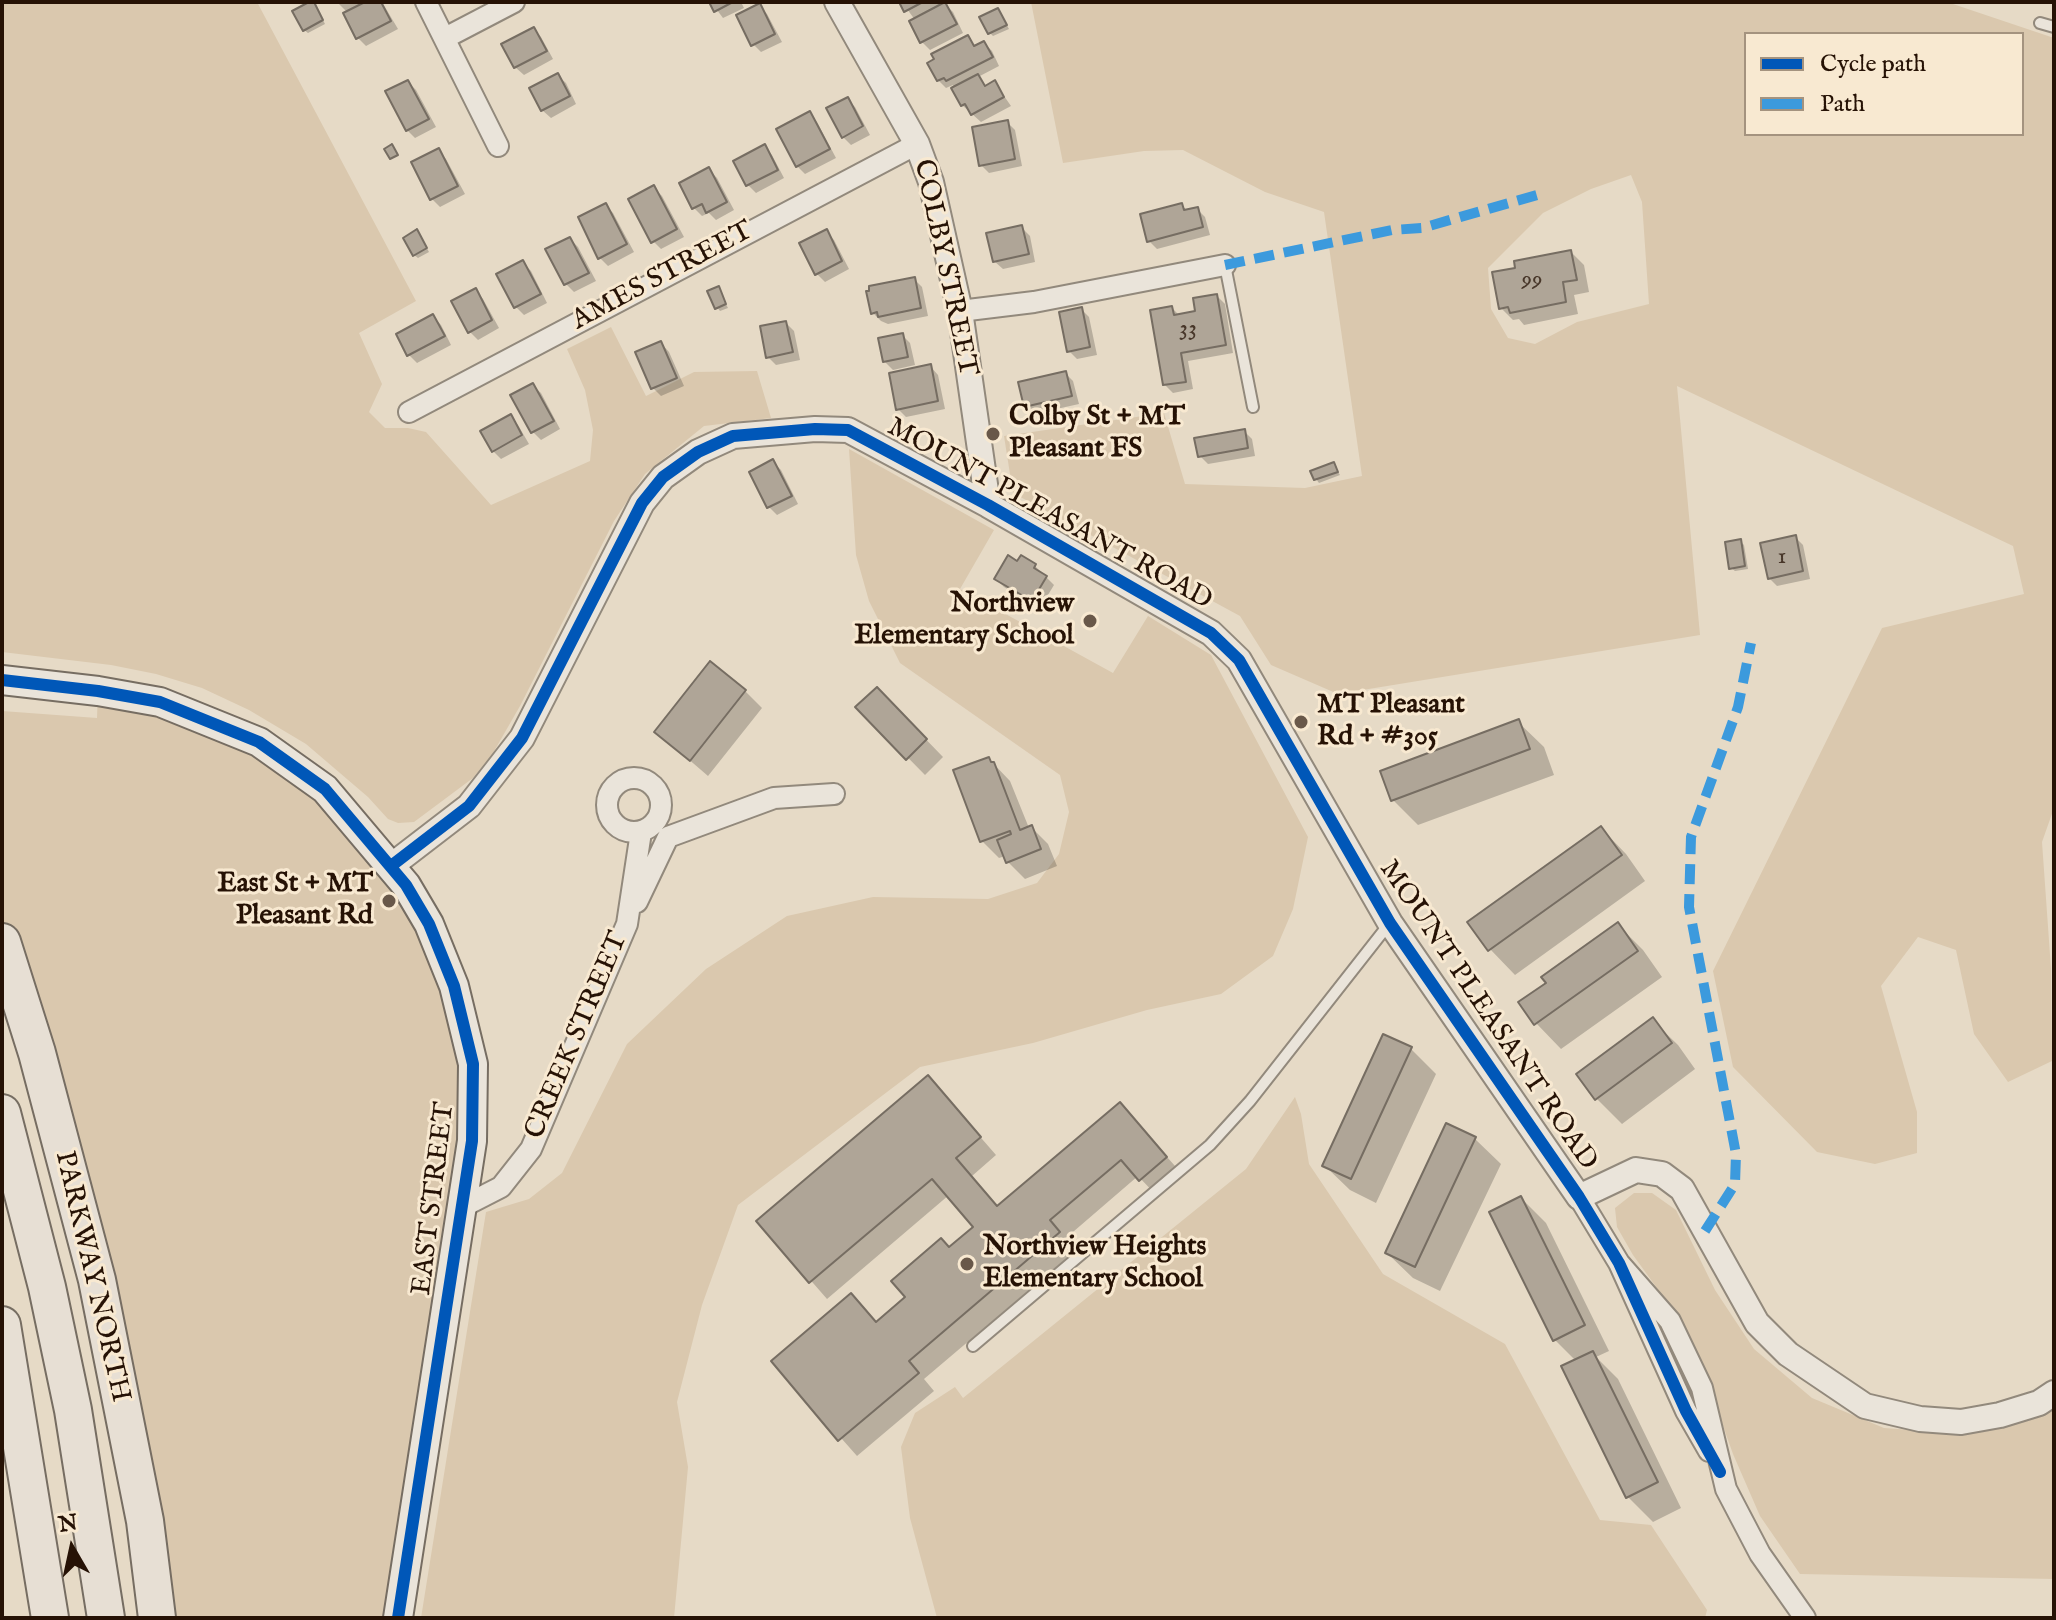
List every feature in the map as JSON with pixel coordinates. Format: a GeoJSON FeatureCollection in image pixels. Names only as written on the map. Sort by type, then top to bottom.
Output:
{"type":"FeatureCollection","features":[{"type":"Feature","properties":{"kind":"highway","name":"PARKWAY NORTH"},"geometry":{"type":"LineString","coordinates":[[2,942],[37,1053],[97,1280],[145,1521],[157,1618]]}},
{"type":"Feature","properties":{"kind":"highway"},"geometry":{"type":"LineString","coordinates":[[2,1113],[47,1287],[73,1410],[106,1618]]}},
{"type":"Feature","properties":{"kind":"highway"},"geometry":{"type":"LineString","coordinates":[[2,1325],[50,1618]]}},
{"type":"Feature","properties":{"kind":"main road","name":"EAST STREET"},"geometry":{"type":"LineString","coordinates":[[2,680],[160,702],[259,742],[325,789],[406,885],[434,936],[454,986],[473,1064],[472,1141],[398,1618]]}},
{"type":"Feature","properties":{"kind":"street"},"geometry":{"type":"LineString","coordinates":[[426,2],[498,146]]}},
{"type":"Feature","properties":{"kind":"street"},"geometry":{"type":"LineString","coordinates":[[445,38],[514,2]]}},
{"type":"Feature","properties":{"kind":"street","name":"COLBY STREET"},"geometry":{"type":"LineString","coordinates":[[837,2],[917,144],[931,182],[960,311],[988,505]]}},
{"type":"Feature","properties":{"kind":"street","name":"AMES STREET"},"geometry":{"type":"LineString","coordinates":[[409,412],[917,144]]}},
{"type":"Feature","properties":{"kind":"street"},"geometry":{"type":"LineString","coordinates":[[960,311],[1034,302],[1225,265]]}},
{"type":"Feature","properties":{"kind":"street","name":"MOUNT PLEASANT ROAD"},"geometry":{"type":"LineString","coordinates":[[391,866],[469,806],[522,738],[642,503],[663,477],[698,452],[733,436],[815,429],[848,430],[988,505],[1211,633],[1239,660],[1390,923],[1579,1197],[1619,1263],[1686,1411],[1760,1554],[1805,1618]]}},
{"type":"Feature","properties":{"kind":"street"},"geometry":{"type":"LineString","coordinates":[[627,924],[668,837],[774,798],[834,794]]}},
{"type":"Feature","properties":{"kind":"street","name":"CREEK STREET"},"geometry":{"type":"LineString","coordinates":[[462,1207],[501,1187],[531,1149],[627,924],[641,832]]}},
{"type":"Feature","properties":{"kind":"street"},"geometry":{"type":"LineString","coordinates":[[1579,1197],[1636,1170],[1662,1174],[1682,1189],[1757,1323],[1788,1354],[1865,1406],[1920,1419],[1961,1422],[2000,1415],[2039,1403],[2054,1393]]}},
{"type":"Feature","properties":{"kind":"lane"},"geometry":{"type":"LineString","coordinates":[[2040,23],[2054,27]]}},
{"type":"Feature","properties":{"kind":"lane"},"geometry":{"type":"LineString","coordinates":[[1225,265],[1253,407]]}},
{"type":"Feature","properties":{"kind":"lane"},"geometry":{"type":"LineString","coordinates":[[973,1346],[1210,1145],[1250,1101],[1390,923]]}},
{"type":"Feature","properties":{"kind":"shaded area"},"geometry":{"type":"Polygon","coordinates":[[[2,2],[257,2],[416,301],[359,333],[382,384],[369,412],[385,428],[426,432],[491,505],[590,461],[593,430],[585,390],[567,349],[611,327],[646,396],[694,372],[757,371],[771,418],[704,426],[645,474],[614,521],[493,753],[473,778],[414,822],[398,823],[388,819],[368,797],[306,744],[249,710],[202,688],[111,665],[2,652],[2,2]]]}},
{"type":"Feature","properties":{"kind":"shaded area"},"geometry":{"type":"Polygon","coordinates":[[[1031,2],[1947,2],[2054,38],[2054,808],[2042,842],[2051,969],[2052,1061],[2008,1082],[1974,1034],[1956,950],[1918,937],[1881,986],[1917,1112],[1917,1153],[1875,1164],[1817,1152],[1733,1067],[1713,971],[1882,628],[2024,594],[2013,546],[1677,386],[1700,635],[1338,694],[1271,665],[1240,616],[1013,493],[1004,436],[1164,413],[1185,484],[1305,488],[1362,476],[1324,212],[1265,192],[1183,150],[1144,151],[1063,163],[1031,2]],[[1631,175],[1591,189],[1543,213],[1488,268],[1491,309],[1508,338],[1535,344],[1577,322],[1649,304],[1642,202],[1631,175]]]}},
{"type":"Feature","properties":{"kind":"shaded area"},"geometry":{"type":"Polygon","coordinates":[[[849,449],[994,530],[960,589],[1113,673],[1148,616],[1211,655],[1308,837],[1293,909],[1273,956],[1221,994],[1147,1010],[1033,1043],[920,1067],[738,1205],[702,1305],[677,1402],[688,1467],[674,1618],[421,1618],[486,1212],[529,1199],[562,1173],[627,1044],[706,969],[787,916],[873,897],[988,899],[1037,883],[1059,854],[1069,812],[1060,775],[900,663],[869,601],[856,555],[849,449]]]}},
{"type":"Feature","properties":{"kind":"shaded area"},"geometry":{"type":"Polygon","coordinates":[[[98,691],[259,742],[391,866],[473,1064],[398,1618],[157,1618],[2,942],[2,711],[97,718],[98,691]]]}},
{"type":"Feature","properties":{"kind":"shaded area"},"geometry":{"type":"Polygon","coordinates":[[[1295,1097],[1309,1164],[1383,1274],[1505,1344],[1600,1520],[1651,1525],[1707,1610],[1705,1618],[937,1618],[910,1518],[901,1447],[915,1413],[955,1387],[963,1398],[1246,1169],[1295,1097]]]}},
{"type":"Feature","properties":{"kind":"shaded area"},"geometry":{"type":"Polygon","coordinates":[[[1634,1193],[1652,1193],[1676,1210],[1715,1290],[1754,1349],[1812,1398],[1884,1428],[1953,1433],[2054,1406],[2054,1579],[1800,1574],[1760,1516],[1733,1454],[1704,1372],[1678,1317],[1633,1255],[1617,1227],[1615,1208],[1634,1193]]]}},
{"type":"Feature","properties":{"kind":"building"},"geometry":{"type":"Polygon","coordinates":[[[314,2],[323,20],[303,31],[292,11],[314,2]]]}},
{"type":"Feature","properties":{"kind":"building"},"geometry":{"type":"Polygon","coordinates":[[[365,2],[381,2],[391,21],[356,39],[343,13],[365,2]]]}},
{"type":"Feature","properties":{"kind":"building"},"geometry":{"type":"Polygon","coordinates":[[[709,2],[733,2],[714,12],[709,2]]]}},
{"type":"Feature","properties":{"kind":"building"},"geometry":{"type":"Polygon","coordinates":[[[899,2],[923,2],[904,12],[899,2]]]}},
{"type":"Feature","properties":{"kind":"building"},"geometry":{"type":"Polygon","coordinates":[[[945,2],[957,24],[920,43],[909,21],[945,2]]]}},
{"type":"Feature","properties":{"kind":"building"},"geometry":{"type":"Polygon","coordinates":[[[760,3],[775,34],[751,46],[736,15],[760,3]]]}},
{"type":"Feature","properties":{"kind":"building"},"geometry":{"type":"Polygon","coordinates":[[[998,8],[1007,25],[988,34],[979,17],[998,8]]]}},
{"type":"Feature","properties":{"kind":"building"},"geometry":{"type":"Polygon","coordinates":[[[534,27],[547,51],[514,68],[501,44],[534,27]]]}},
{"type":"Feature","properties":{"kind":"building"},"geometry":{"type":"Polygon","coordinates":[[[968,35],[974,46],[984,41],[993,57],[946,81],[944,78],[937,81],[927,63],[934,59],[931,54],[968,35]]]}},
{"type":"Feature","properties":{"kind":"building"},"geometry":{"type":"Polygon","coordinates":[[[558,73],[570,96],[541,111],[529,88],[558,73]]]}},
{"type":"Feature","properties":{"kind":"building"},"geometry":{"type":"Polygon","coordinates":[[[978,74],[985,86],[995,80],[1004,97],[971,115],[965,104],[961,106],[951,88],[978,74]]]}},
{"type":"Feature","properties":{"kind":"building"},"geometry":{"type":"Polygon","coordinates":[[[408,80],[429,119],[406,131],[385,91],[408,80]]]}},
{"type":"Feature","properties":{"kind":"building"},"geometry":{"type":"Polygon","coordinates":[[[848,97],[863,126],[842,138],[826,108],[848,97]]]}},
{"type":"Feature","properties":{"kind":"building"},"geometry":{"type":"Polygon","coordinates":[[[810,111],[830,149],[796,167],[776,129],[810,111]]]}},
{"type":"Feature","properties":{"kind":"building"},"geometry":{"type":"Polygon","coordinates":[[[1008,120],[1015,159],[979,166],[972,127],[1008,120]]]}},
{"type":"Feature","properties":{"kind":"building"},"geometry":{"type":"Polygon","coordinates":[[[392,144],[398,155],[390,159],[384,149],[392,144]]]}},
{"type":"Feature","properties":{"kind":"building"},"geometry":{"type":"Polygon","coordinates":[[[765,144],[778,170],[746,186],[733,161],[765,144]]]}},
{"type":"Feature","properties":{"kind":"building"},"geometry":{"type":"Polygon","coordinates":[[[439,148],[458,186],[430,200],[411,162],[439,148]]]}},
{"type":"Feature","properties":{"kind":"building"},"geometry":{"type":"Polygon","coordinates":[[[709,167],[727,202],[706,213],[702,204],[692,209],[679,183],[709,167]]]}},
{"type":"Feature","properties":{"kind":"building"},"geometry":{"type":"Polygon","coordinates":[[[654,185],[677,229],[651,243],[628,199],[654,185]]]}},
{"type":"Feature","properties":{"kind":"building"},"geometry":{"type":"Polygon","coordinates":[[[606,203],[627,244],[598,259],[578,217],[606,203]]]}},
{"type":"Feature","properties":{"kind":"building"},"geometry":{"type":"Polygon","coordinates":[[[1182,203],[1184,210],[1198,207],[1203,227],[1147,242],[1140,214],[1182,203]]]}},
{"type":"Feature","properties":{"kind":"building"},"geometry":{"type":"Polygon","coordinates":[[[1022,225],[1029,254],[993,262],[986,233],[1022,225]]]}},
{"type":"Feature","properties":{"kind":"building"},"geometry":{"type":"Polygon","coordinates":[[[417,229],[427,248],[413,256],[403,238],[417,229]]]}},
{"type":"Feature","properties":{"kind":"building"},"geometry":{"type":"Polygon","coordinates":[[[827,229],[842,261],[815,275],[799,243],[827,229]]]}},
{"type":"Feature","properties":{"kind":"building"},"geometry":{"type":"Polygon","coordinates":[[[570,237],[589,273],[564,285],[545,249],[570,237]]]}},
{"type":"Feature","properties":{"kind":"building"},"geometry":{"type":"Polygon","coordinates":[[[1571,250],[1577,280],[1563,282],[1566,302],[1510,313],[1508,307],[1499,309],[1492,272],[1515,268],[1514,261],[1571,250]]]}},
{"type":"Feature","properties":{"kind":"building"},"geometry":{"type":"Polygon","coordinates":[[[523,260],[541,294],[514,308],[496,274],[523,260]]]}},
{"type":"Feature","properties":{"kind":"building"},"geometry":{"type":"Polygon","coordinates":[[[915,277],[921,308],[878,317],[877,312],[871,314],[866,291],[869,291],[869,286],[915,277]]]}},
{"type":"Feature","properties":{"kind":"building"},"geometry":{"type":"Polygon","coordinates":[[[719,286],[726,304],[715,309],[707,291],[719,286]]]}},
{"type":"Feature","properties":{"kind":"building"},"geometry":{"type":"Polygon","coordinates":[[[476,288],[492,320],[468,333],[451,301],[476,288]]]}},
{"type":"Feature","properties":{"kind":"building"},"geometry":{"type":"Polygon","coordinates":[[[1217,294],[1226,345],[1181,353],[1186,382],[1163,385],[1150,310],[1172,306],[1174,315],[1195,311],[1193,298],[1217,294]]]}},
{"type":"Feature","properties":{"kind":"building"},"geometry":{"type":"Polygon","coordinates":[[[1082,307],[1090,347],[1067,352],[1059,312],[1082,307]]]}},
{"type":"Feature","properties":{"kind":"building"},"geometry":{"type":"Polygon","coordinates":[[[433,314],[445,336],[407,356],[396,334],[433,314]]]}},
{"type":"Feature","properties":{"kind":"building"},"geometry":{"type":"Polygon","coordinates":[[[786,321],[793,352],[766,358],[760,326],[786,321]]]}},
{"type":"Feature","properties":{"kind":"building"},"geometry":{"type":"Polygon","coordinates":[[[903,333],[908,357],[883,362],[878,338],[903,333]]]}},
{"type":"Feature","properties":{"kind":"building"},"geometry":{"type":"Polygon","coordinates":[[[661,341],[677,378],[651,389],[635,352],[661,341]]]}},
{"type":"Feature","properties":{"kind":"building"},"geometry":{"type":"Polygon","coordinates":[[[931,364],[938,401],[896,410],[889,373],[931,364]]]}},
{"type":"Feature","properties":{"kind":"building"},"geometry":{"type":"Polygon","coordinates":[[[1066,371],[1072,396],[1024,407],[1018,382],[1066,371]]]}},
{"type":"Feature","properties":{"kind":"building"},"geometry":{"type":"Polygon","coordinates":[[[533,383],[554,421],[531,433],[510,395],[533,383]]]}},
{"type":"Feature","properties":{"kind":"building"},"geometry":{"type":"Polygon","coordinates":[[[511,414],[522,435],[492,452],[480,431],[511,414]]]}},
{"type":"Feature","properties":{"kind":"building"},"geometry":{"type":"Polygon","coordinates":[[[1245,429],[1248,448],[1198,457],[1194,438],[1245,429]]]}},
{"type":"Feature","properties":{"kind":"building"},"geometry":{"type":"Polygon","coordinates":[[[773,459],[792,496],[767,508],[749,472],[773,459]]]}},
{"type":"Feature","properties":{"kind":"building"},"geometry":{"type":"Polygon","coordinates":[[[1334,462],[1338,472],[1314,480],[1310,471],[1334,462]]]}},
{"type":"Feature","properties":{"kind":"building"},"geometry":{"type":"Polygon","coordinates":[[[1796,535],[1803,571],[1768,579],[1760,543],[1796,535]]]}},
{"type":"Feature","properties":{"kind":"building"},"geometry":{"type":"Polygon","coordinates":[[[1741,539],[1745,566],[1729,569],[1725,542],[1741,539]]]}},
{"type":"Feature","properties":{"kind":"building"},"geometry":{"type":"Polygon","coordinates":[[[1008,555],[1017,561],[1021,555],[1036,564],[1034,568],[1047,576],[1032,601],[994,579],[1008,555]]]}},
{"type":"Feature","properties":{"kind":"building"},"geometry":{"type":"Polygon","coordinates":[[[710,661],[746,690],[690,761],[654,732],[710,661]]]}},
{"type":"Feature","properties":{"kind":"building"},"geometry":{"type":"Polygon","coordinates":[[[877,687],[927,739],[906,760],[855,707],[877,687]]]}},
{"type":"Feature","properties":{"kind":"building"},"geometry":{"type":"Polygon","coordinates":[[[1519,719],[1530,749],[1391,801],[1380,771],[1519,719]]]}},
{"type":"Feature","properties":{"kind":"building"},"geometry":{"type":"Polygon","coordinates":[[[989,757],[994,762],[1020,830],[1032,825],[1041,849],[1006,863],[997,840],[1011,834],[1010,831],[980,842],[953,770],[989,757]]]}},
{"type":"Feature","properties":{"kind":"building"},"geometry":{"type":"Polygon","coordinates":[[[1601,826],[1622,855],[1488,951],[1467,922],[1601,826]]]}},
{"type":"Feature","properties":{"kind":"building"},"geometry":{"type":"Polygon","coordinates":[[[1618,922],[1638,951],[1534,1025],[1518,1002],[1546,983],[1541,977],[1618,922]]]}},
{"type":"Feature","properties":{"kind":"building"},"geometry":{"type":"Polygon","coordinates":[[[1653,1017],[1672,1043],[1595,1100],[1576,1074],[1653,1017]]]}},
{"type":"Feature","properties":{"kind":"building"},"geometry":{"type":"Polygon","coordinates":[[[1383,1034],[1412,1047],[1351,1179],[1322,1166],[1383,1034]]]}},
{"type":"Feature","properties":{"kind":"building","name":"Northview Heights Elementary School"},"geometry":{"type":"Polygon","coordinates":[[[928,1075],[981,1137],[956,1158],[997,1206],[1120,1102],[1167,1157],[1139,1181],[1121,1160],[1050,1220],[1060,1232],[909,1361],[919,1373],[838,1441],[771,1361],[851,1293],[876,1322],[905,1297],[891,1281],[941,1238],[949,1247],[973,1227],[932,1179],[809,1283],[756,1221],[928,1075]]]}},
{"type":"Feature","properties":{"kind":"building"},"geometry":{"type":"Polygon","coordinates":[[[1446,1123],[1476,1137],[1415,1267],[1385,1253],[1446,1123]]]}},
{"type":"Feature","properties":{"kind":"building"},"geometry":{"type":"Polygon","coordinates":[[[1521,1196],[1585,1325],[1553,1341],[1489,1212],[1521,1196]]]}},
{"type":"Feature","properties":{"kind":"building"},"geometry":{"type":"Polygon","coordinates":[[[1593,1351],[1658,1482],[1626,1498],[1561,1366],[1593,1351]]]}},
{"type":"Feature","properties":{"kind":"marked path"},"geometry":{"type":"LineString","coordinates":[[1225,265],[1392,230],[1422,228],[1544,193]]}},
{"type":"Feature","properties":{"kind":"marked path"},"geometry":{"type":"LineString","coordinates":[[1705,1231],[1735,1184],[1736,1154],[1689,907],[1691,837],[1738,707],[1751,643]]}},
{"type":"Feature","properties":{"kind":"cycle path"},"geometry":{"type":"LineString","coordinates":[[391,866],[469,806],[522,738],[642,503],[663,477],[698,452],[733,436],[815,429],[848,430],[988,505],[1211,633],[1239,660],[1390,923],[1579,1197],[1619,1263],[1686,1411],[1720,1472]]}},
{"type":"Feature","properties":{"kind":"cycle path"},"geometry":{"type":"LineString","coordinates":[[2,680],[160,702],[259,742],[325,789],[406,885],[429,924],[454,986],[473,1064],[472,1141],[398,1618]]}},
{"type":"Feature","properties":{"kind":"place","name":"Colby St + MT Pleasant FS"},"geometry":{"type":"Point","coordinates":[993,434]}},
{"type":"Feature","properties":{"kind":"place","name":"Northview Elementary School"},"geometry":{"type":"Point","coordinates":[1090,621]}},
{"type":"Feature","properties":{"kind":"place","name":"MT Pleasant Rd + #305"},"geometry":{"type":"Point","coordinates":[1301,722]}},
{"type":"Feature","properties":{"kind":"place","name":"East St + MT Pleasant Rd"},"geometry":{"type":"Point","coordinates":[389,901]}},
{"type":"Feature","properties":{"kind":"place","name":"Northview Heights Elementary School"},"geometry":{"type":"Point","coordinates":[967,1264]}}]}
